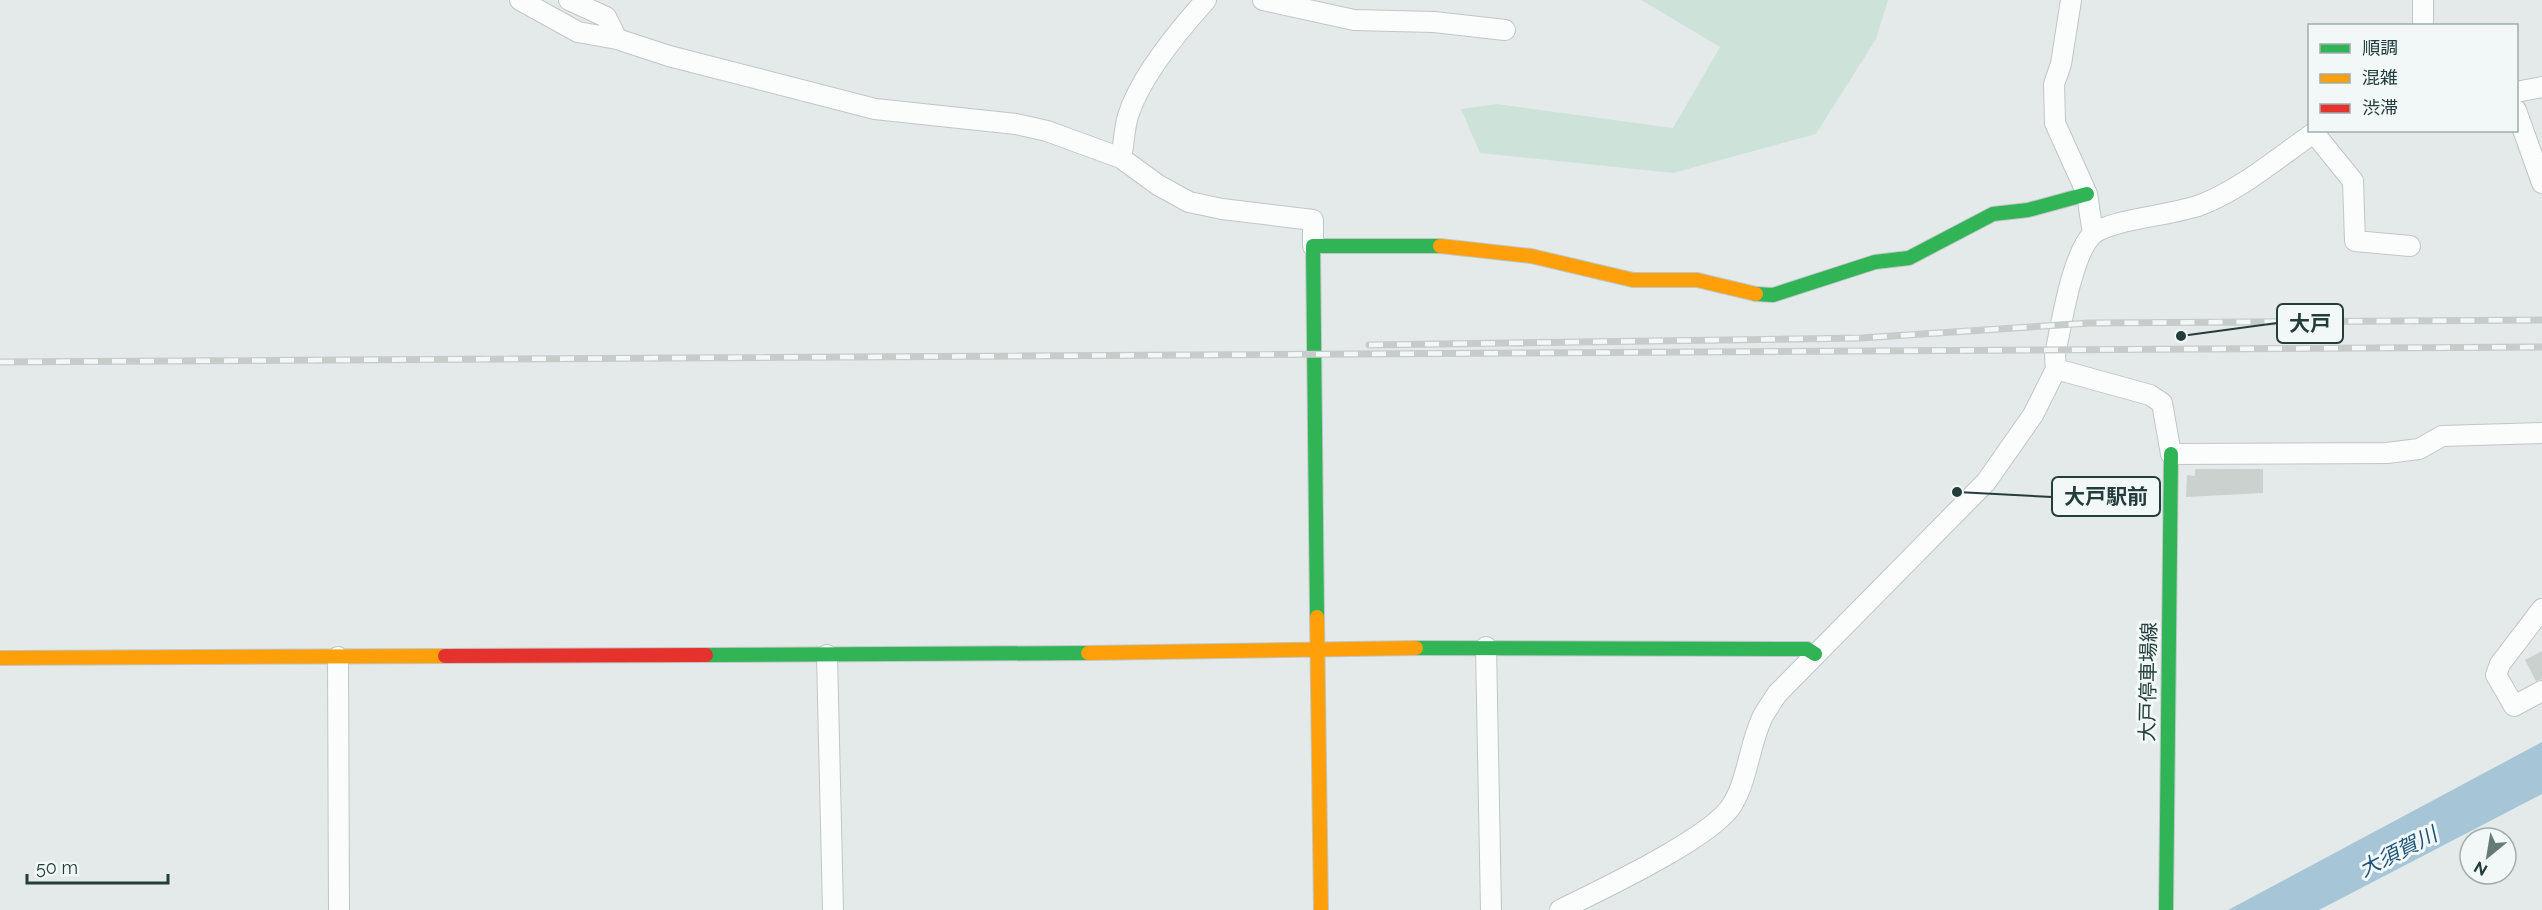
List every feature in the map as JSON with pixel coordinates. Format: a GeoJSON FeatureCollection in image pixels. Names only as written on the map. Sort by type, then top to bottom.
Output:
{"type":"FeatureCollection","features":[{"type":"Feature","properties":{"kind":"street"},"geometry":{"type":"LineString","coordinates":[[520,0],[578,32],[617,39],[669,56],[875,109],[1016,124],[1047,130],[1121,158],[1158,185],[1189,202],[1222,209],[1313,220],[1316,649],[1321,910]]}},
{"type":"Feature","properties":{"kind":"street"},"geometry":{"type":"LineString","coordinates":[[569,0],[606,17],[617,39]]}},
{"type":"Feature","properties":{"kind":"street"},"geometry":{"type":"LineString","coordinates":[[1121,158],[1128,117],[1138,94],[1168,47],[1206,0]]}},
{"type":"Feature","properties":{"kind":"street"},"geometry":{"type":"LineString","coordinates":[[1263,0],[1354,20],[1434,22],[1505,30]]}},
{"type":"Feature","properties":{"kind":"street"},"geometry":{"type":"LineString","coordinates":[[1560,910],[1626,877],[1716,824],[1731,808],[1738,795],[1762,718],[1777,694],[1986,482],[2024,430],[2056,369],[2055,355],[2073,275],[2093,234],[2087,194],[2055,123],[2054,84],[2061,64],[2071,0]]}},
{"type":"Feature","properties":{"kind":"street"},"geometry":{"type":"LineString","coordinates":[[2423,0],[2423,24]]}},
{"type":"Feature","properties":{"kind":"street"},"geometry":{"type":"LineString","coordinates":[[2518,92],[2542,87]]}},
{"type":"Feature","properties":{"kind":"street"},"geometry":{"type":"LineString","coordinates":[[2518,113],[2542,183]]}},
{"type":"Feature","properties":{"kind":"street"},"geometry":{"type":"LineString","coordinates":[[2093,234],[2112,226],[2181,212],[2204,204],[2230,191],[2316,132],[2354,181],[2355,241],[2410,246]]}},
{"type":"Feature","properties":{"kind":"street"},"geometry":{"type":"LineString","coordinates":[[1313,246],[1395,245],[1474,249],[1531,256],[1605,276],[1635,280],[1697,280],[1757,296],[1773,295],[1875,262],[1909,258],[1993,214],[2028,210],[2087,194]]}},
{"type":"Feature","properties":{"kind":"street"},"geometry":{"type":"LineString","coordinates":[[2056,369],[2150,395],[2162,403],[2171,454],[2387,453],[2419,449],[2442,436],[2542,433]]}},
{"type":"Feature","properties":{"kind":"street","name":"大戸停車場線"},"geometry":{"type":"LineString","coordinates":[[2166,910],[2171,454]]}},
{"type":"Feature","properties":{"kind":"street"},"geometry":{"type":"LineString","coordinates":[[2542,609],[2500,663],[2496,675],[2514,706],[2542,691]]}},
{"type":"Feature","properties":{"kind":"street"},"geometry":{"type":"LineString","coordinates":[[0,658],[827,654],[1486,647],[1807,649],[1815,654]]}},
{"type":"Feature","properties":{"kind":"street"},"geometry":{"type":"LineString","coordinates":[[1486,647],[1491,910]]}},
{"type":"Feature","properties":{"kind":"street"},"geometry":{"type":"LineString","coordinates":[[827,654],[832,910]]}},
{"type":"Feature","properties":{"kind":"street"},"geometry":{"type":"LineString","coordinates":[[338,657],[339,910]]}},
{"type":"Feature","properties":{"kind":"green space"},"geometry":{"type":"Polygon","coordinates":[[[1641,0],[1888,0],[1876,39],[1816,134],[1673,173],[1480,153],[1461,109],[1497,104],[1673,128],[1720,47],[1641,0]]]}},
{"type":"Feature","properties":{"kind":"water","name":"大須賀川"},"geometry":{"type":"Polygon","coordinates":[[[2542,742],[2542,794],[2480,826],[2458,826],[2458,838],[2319,910],[2228,910],[2542,742]]]}},
{"type":"Feature","properties":{"kind":"building"},"geometry":{"type":"Polygon","coordinates":[[[2195,469],[2263,469],[2263,493],[2186,497],[2187,475],[2195,476],[2195,469]]]}},
{"type":"Feature","properties":{"kind":"building"},"geometry":{"type":"Polygon","coordinates":[[[2542,651],[2542,679],[2536,681],[2525,660],[2542,651]]]}},
{"type":"Feature","properties":{"kind":"railway"},"geometry":{"type":"LineString","coordinates":[[1369,345],[1861,338],[2090,323],[2542,320]]}},
{"type":"Feature","properties":{"kind":"railway"},"geometry":{"type":"LineString","coordinates":[[0,362],[2542,347]]}},
{"type":"Feature","properties":{"kind":"traffic: fast"},"geometry":{"type":"LineString","coordinates":[[1756,294],[1773,295],[1875,262],[1909,258],[1993,214],[2028,210],[2087,194]]}},
{"type":"Feature","properties":{"kind":"traffic: fast"},"geometry":{"type":"LineString","coordinates":[[1317,617],[1313,246],[1440,246]]}},
{"type":"Feature","properties":{"kind":"traffic: fast"},"geometry":{"type":"LineString","coordinates":[[2166,910],[2171,454]]}},
{"type":"Feature","properties":{"kind":"traffic: fast"},"geometry":{"type":"LineString","coordinates":[[1416,648],[1807,649],[1815,654]]}},
{"type":"Feature","properties":{"kind":"traffic: fast"},"geometry":{"type":"LineString","coordinates":[[706,655],[1088,653]]}},
{"type":"Feature","properties":{"kind":"traffic: slow"},"geometry":{"type":"LineString","coordinates":[[1440,246],[1531,256],[1633,280],[1697,280],[1756,294]]}},
{"type":"Feature","properties":{"kind":"traffic: slow"},"geometry":{"type":"LineString","coordinates":[[1317,617],[1321,910]]}},
{"type":"Feature","properties":{"kind":"traffic: slow"},"geometry":{"type":"LineString","coordinates":[[1088,653],[1416,648]]}},
{"type":"Feature","properties":{"kind":"traffic: slow"},"geometry":{"type":"LineString","coordinates":[[0,658],[445,656]]}},
{"type":"Feature","properties":{"kind":"traffic: jam"},"geometry":{"type":"LineString","coordinates":[[445,656],[706,655]]}},
{"type":"Feature","properties":{"kind":"place","name":"大戸"},"geometry":{"type":"Point","coordinates":[2181,336]}},
{"type":"Feature","properties":{"kind":"place","name":"大戸駅前"},"geometry":{"type":"Point","coordinates":[1957,492]}}]}
